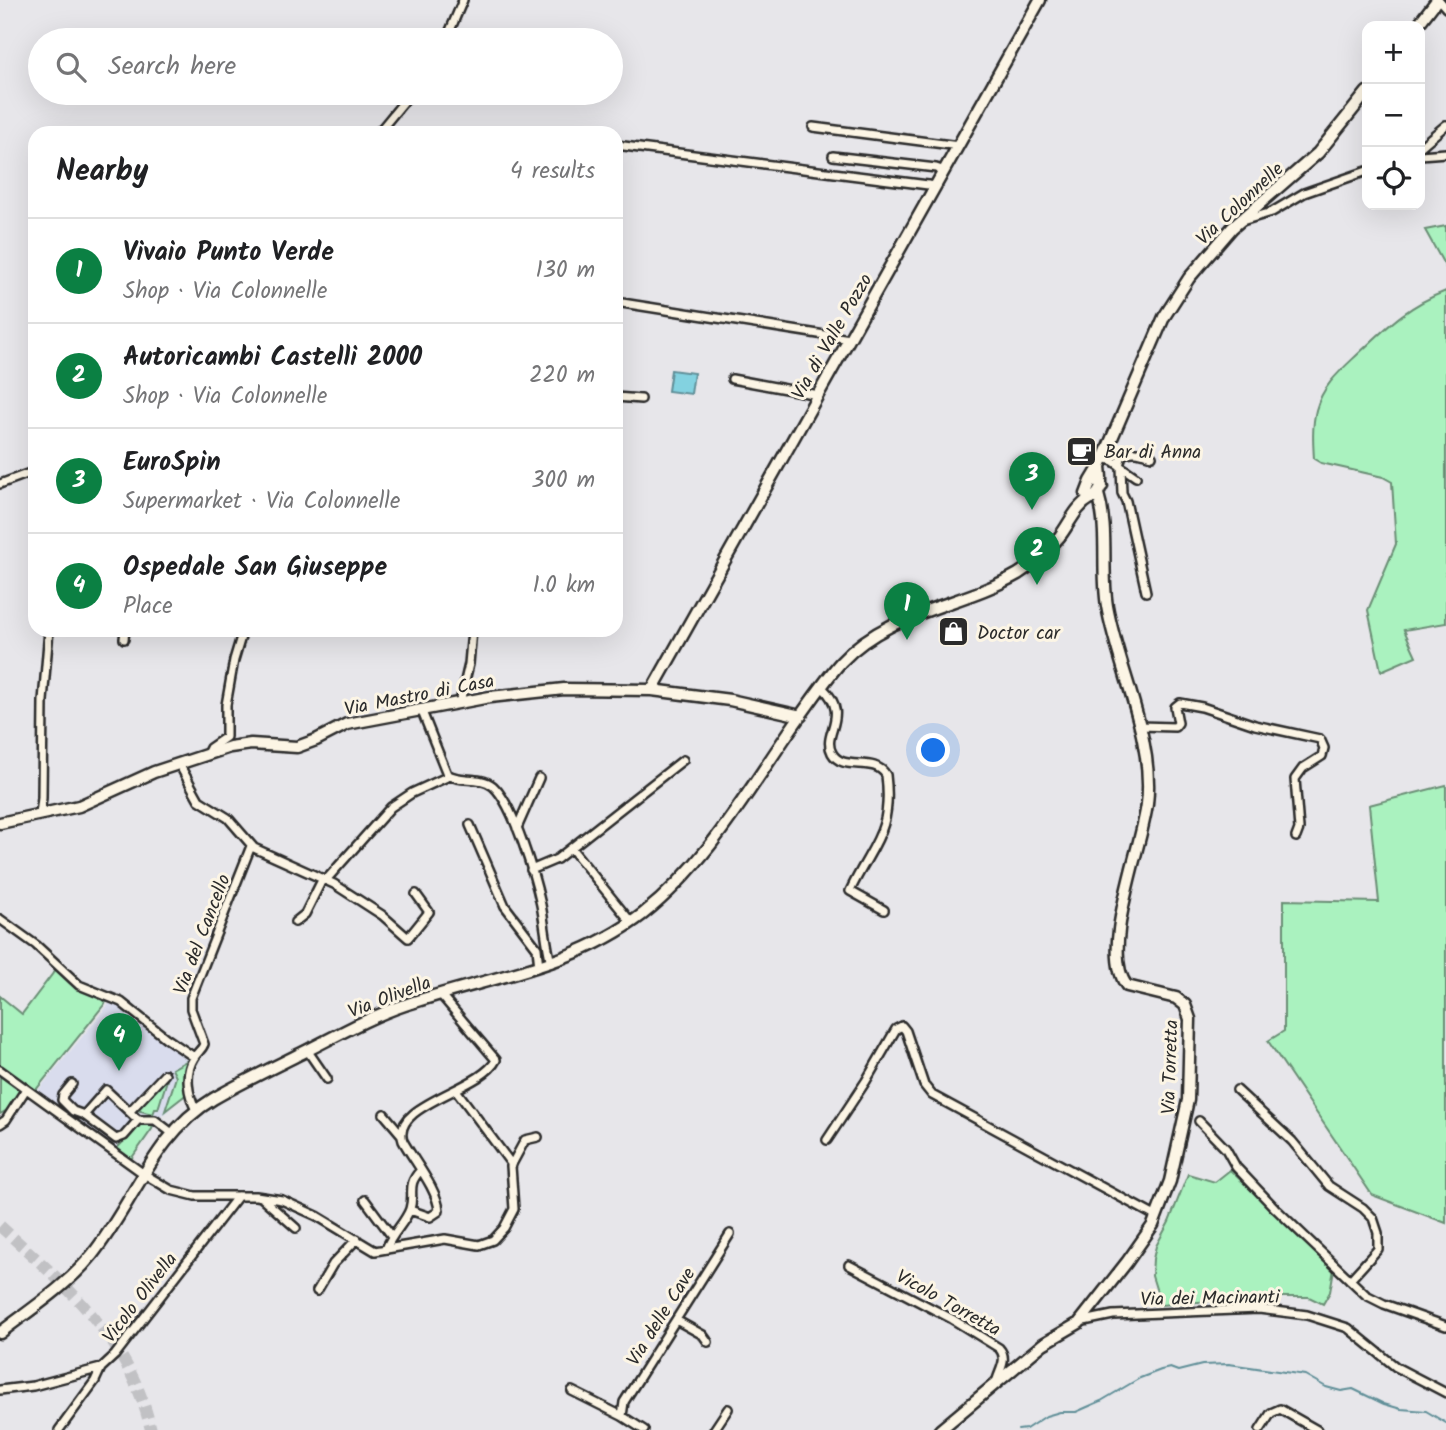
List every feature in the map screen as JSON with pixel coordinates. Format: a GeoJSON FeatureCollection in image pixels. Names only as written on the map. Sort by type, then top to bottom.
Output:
{"type":"FeatureCollection","features":[{"type":"Feature","properties":{"kind":"street"},"geometry":{"type":"LineString","coordinates":[[451,28],[463,0]]}},
{"type":"Feature","properties":{"kind":"street","name":"Via di Valle Pozzo"},"geometry":{"type":"LineString","coordinates":[[652,690],[1040,0]]}},
{"type":"Feature","properties":{"kind":"street"},"geometry":{"type":"LineString","coordinates":[[1421,21],[1438,0],[1446,8]]}},
{"type":"Feature","properties":{"kind":"street","name":"Via Colonnelle"},"geometry":{"type":"LineString","coordinates":[[801,716],[852,651],[886,628],[993,586],[1027,568],[1047,552],[1092,495],[1102,462],[1168,309],[1203,260],[1238,222],[1311,160],[1362,98]]}},
{"type":"Feature","properties":{"kind":"street"},"geometry":{"type":"LineString","coordinates":[[384,126],[401,105]]}},
{"type":"Feature","properties":{"kind":"street"},"geometry":{"type":"LineString","coordinates":[[1425,143],[1446,125]]}},
{"type":"Feature","properties":{"kind":"street"},"geometry":{"type":"LineString","coordinates":[[813,127],[959,146]]}},
{"type":"Feature","properties":{"kind":"street"},"geometry":{"type":"LineString","coordinates":[[623,146],[936,186]]}},
{"type":"Feature","properties":{"kind":"street"},"geometry":{"type":"LineString","coordinates":[[1425,155],[1446,153]]}},
{"type":"Feature","properties":{"kind":"street"},"geometry":{"type":"LineString","coordinates":[[833,156],[944,171]]}},
{"type":"Feature","properties":{"kind":"street"},"geometry":{"type":"LineString","coordinates":[[1238,222],[1268,214],[1304,193],[1362,173]]}},
{"type":"Feature","properties":{"kind":"street"},"geometry":{"type":"LineString","coordinates":[[623,303],[850,339]]}},
{"type":"Feature","properties":{"kind":"street"},"geometry":{"type":"LineString","coordinates":[[732,379],[818,395]]}},
{"type":"Feature","properties":{"kind":"street"},"geometry":{"type":"LineString","coordinates":[[623,398],[641,399]]}},
{"type":"Feature","properties":{"kind":"street"},"geometry":{"type":"LineString","coordinates":[[1146,592],[1122,493],[1120,466],[1122,455],[1127,452],[1152,456]]}},
{"type":"Feature","properties":{"kind":"street"},"geometry":{"type":"LineString","coordinates":[[1102,462],[1120,466],[1136,477]]}},
{"type":"Feature","properties":{"kind":"street","name":"Via Colonnelle"},"geometry":{"type":"LineString","coordinates":[[1092,495],[1091,481],[1102,462]]}},
{"type":"Feature","properties":{"kind":"street"},"geometry":{"type":"LineString","coordinates":[[0,484],[28,474]]}},
{"type":"Feature","properties":{"kind":"street","name":"Via Torretta"},"geometry":{"type":"LineString","coordinates":[[940,1430],[1043,1344],[1079,1323],[1132,1256],[1157,1217],[1170,1181],[1186,1116],[1190,1023],[1188,1010],[1181,1001],[1131,989],[1125,985],[1122,978],[1118,925],[1145,819],[1147,771],[1139,726],[1107,607],[1104,519],[1092,495]]}},
{"type":"Feature","properties":{"kind":"street"},"geometry":{"type":"LineString","coordinates":[[40,815],[43,701],[48,637]]}},
{"type":"Feature","properties":{"kind":"street"},"geometry":{"type":"LineString","coordinates":[[207,755],[210,748],[226,737],[226,705],[241,637]]}},
{"type":"Feature","properties":{"kind":"street"},"geometry":{"type":"LineString","coordinates":[[460,702],[471,637]]}},
{"type":"Feature","properties":{"kind":"street"},"geometry":{"type":"LineString","coordinates":[[822,687],[831,696],[835,708],[836,719],[830,744],[832,754],[840,761],[877,766],[886,775],[884,824],[876,847],[850,891],[884,910]]}},
{"type":"Feature","properties":{"kind":"street","name":"Via Mastro di Casa"},"geometry":{"type":"LineString","coordinates":[[0,823],[86,804],[154,772],[207,755],[247,745],[296,747],[347,724],[460,702],[564,690],[652,690],[730,700],[801,716]]}},
{"type":"Feature","properties":{"kind":"street"},"geometry":{"type":"LineString","coordinates":[[1139,726],[1175,727],[1178,723],[1175,707],[1181,703],[1202,707],[1255,725],[1320,739],[1324,748],[1322,756],[1303,768],[1295,779],[1299,829],[1296,837]]}},
{"type":"Feature","properties":{"kind":"street"},"geometry":{"type":"LineString","coordinates":[[421,709],[449,776]]}},
{"type":"Feature","properties":{"kind":"street","name":"Via Olivella"},"geometry":{"type":"LineString","coordinates":[[0,1333],[89,1259],[172,1132],[196,1110],[238,1085],[379,1015],[551,963],[599,942],[631,922],[669,891],[702,855],[801,716]]}},
{"type":"Feature","properties":{"kind":"street"},"geometry":{"type":"LineString","coordinates":[[531,870],[551,863],[683,760]]}},
{"type":"Feature","properties":{"kind":"street"},"geometry":{"type":"LineString","coordinates":[[179,764],[201,802],[226,817],[251,846],[324,879],[382,915],[408,939],[429,912],[416,894]]}},
{"type":"Feature","properties":{"kind":"street"},"geometry":{"type":"LineString","coordinates":[[295,922],[305,914],[324,879],[391,807],[412,793],[449,776],[476,779],[490,785],[501,797],[517,828],[541,904],[551,963]]}},
{"type":"Feature","properties":{"kind":"street"},"geometry":{"type":"LineString","coordinates":[[517,828],[539,778]]}},
{"type":"Feature","properties":{"kind":"street"},"geometry":{"type":"LineString","coordinates":[[470,825],[505,906],[537,948],[539,967]]}},
{"type":"Feature","properties":{"kind":"street","name":"Via del Cancello"},"geometry":{"type":"LineString","coordinates":[[196,1110],[191,1101],[188,1080],[194,1057],[204,1044],[191,1009],[192,993],[251,846]]}},
{"type":"Feature","properties":{"kind":"street"},"geometry":{"type":"LineString","coordinates":[[571,848],[631,922]]}},
{"type":"Feature","properties":{"kind":"street"},"geometry":{"type":"LineString","coordinates":[[0,919],[36,945],[79,985],[121,1002],[194,1057]]}},
{"type":"Feature","properties":{"kind":"street"},"geometry":{"type":"LineString","coordinates":[[401,1134],[404,1123],[412,1114],[480,1076],[496,1060],[441,995]]}},
{"type":"Feature","properties":{"kind":"street"},"geometry":{"type":"LineString","coordinates":[[827,1140],[896,1029],[902,1026],[925,1086],[932,1095],[1157,1217]]}},
{"type":"Feature","properties":{"kind":"street"},"geometry":{"type":"LineString","coordinates":[[307,1051],[327,1079]]}},
{"type":"Feature","properties":{"kind":"street"},"geometry":{"type":"LineString","coordinates":[[0,1070],[163,1186],[181,1194],[261,1196],[296,1206],[374,1251],[445,1239],[477,1245],[494,1240],[505,1228],[514,1209],[512,1165],[525,1140],[538,1137]]}},
{"type":"Feature","properties":{"kind":"street"},"geometry":{"type":"LineString","coordinates":[[130,1111],[164,1074]]}},
{"type":"Feature","properties":{"kind":"street"},"geometry":{"type":"LineString","coordinates":[[72,1084],[62,1100],[73,1111],[84,1115],[116,1139],[123,1137],[138,1120],[158,1121],[172,1132]]}},
{"type":"Feature","properties":{"kind":"street"},"geometry":{"type":"LineString","coordinates":[[0,1124],[6,1120],[26,1089]]}},
{"type":"Feature","properties":{"kind":"street"},"geometry":{"type":"LineString","coordinates":[[84,1115],[106,1090],[138,1120]]}},
{"type":"Feature","properties":{"kind":"street"},"geometry":{"type":"LineString","coordinates":[[456,1090],[512,1165]]}},
{"type":"Feature","properties":{"kind":"street"},"geometry":{"type":"LineString","coordinates":[[1237,1090],[1292,1141],[1329,1186],[1363,1208],[1373,1218],[1378,1233],[1378,1249],[1350,1280]]}},
{"type":"Feature","properties":{"kind":"street"},"geometry":{"type":"LineString","coordinates":[[0,1116],[12,1110]]}},
{"type":"Feature","properties":{"kind":"street"},"geometry":{"type":"LineString","coordinates":[[384,1114],[401,1134],[438,1201],[439,1211],[430,1217],[410,1210]]}},
{"type":"Feature","properties":{"kind":"street"},"geometry":{"type":"LineString","coordinates":[[1199,1121],[1224,1146],[1238,1170],[1366,1296],[1446,1326]]}},
{"type":"Feature","properties":{"kind":"street"},"geometry":{"type":"LineString","coordinates":[[386,1249],[391,1235],[410,1210],[411,1182],[420,1171]]}},
{"type":"Feature","properties":{"kind":"street","name":"Vicolo Olivella"},"geometry":{"type":"LineString","coordinates":[[0,1390],[33,1386],[100,1368],[115,1355],[238,1196]]}},
{"type":"Feature","properties":{"kind":"street"},"geometry":{"type":"LineString","coordinates":[[261,1196],[296,1228]]}},
{"type":"Feature","properties":{"kind":"street"},"geometry":{"type":"LineString","coordinates":[[365,1200],[391,1235]]}},
{"type":"Feature","properties":{"kind":"street","name":"Via delle Cave"},"geometry":{"type":"LineString","coordinates":[[622,1416],[624,1402],[730,1234]]}},
{"type":"Feature","properties":{"kind":"street"},"geometry":{"type":"LineString","coordinates":[[317,1291],[333,1264],[357,1239]]}},
{"type":"Feature","properties":{"kind":"street","name":"Vicolo Torretta"},"geometry":{"type":"LineString","coordinates":[[849,1265],[952,1319],[1001,1349],[1004,1360],[996,1383]]}},
{"type":"Feature","properties":{"kind":"street","name":"Via dei Macinanti"},"geometry":{"type":"LineString","coordinates":[[1079,1323],[1113,1315],[1220,1310],[1271,1309],[1307,1315],[1348,1328],[1394,1366],[1446,1393]]}},
{"type":"Feature","properties":{"kind":"street"},"geometry":{"type":"LineString","coordinates":[[676,1320],[703,1335],[708,1342]]}},
{"type":"Feature","properties":{"kind":"street"},"geometry":{"type":"LineString","coordinates":[[59,1430],[95,1381],[100,1368]]}},
{"type":"Feature","properties":{"kind":"street"},"geometry":{"type":"LineString","coordinates":[[572,1391],[644,1430]]}},
{"type":"Feature","properties":{"kind":"street"},"geometry":{"type":"LineString","coordinates":[[714,1430],[728,1409]]}},
{"type":"Feature","properties":{"kind":"street"},"geometry":{"type":"LineString","coordinates":[[1260,1430],[1271,1413],[1280,1409],[1317,1430]]}},
{"type":"Feature","properties":{"kind":"shaded area"},"geometry":{"type":"Polygon","coordinates":[[[110,1003],[127,1009],[190,1059],[188,1093],[155,1122],[154,1128],[131,1160],[36,1093],[110,1003]]]}},
{"type":"Feature","properties":{"kind":"green space"},"geometry":{"type":"Polygon","coordinates":[[[1446,226],[1446,268],[1425,230],[1446,226]]]}},
{"type":"Feature","properties":{"kind":"green space"},"geometry":{"type":"Polygon","coordinates":[[[1446,291],[1446,623],[1404,630],[1416,656],[1381,671],[1368,610],[1396,544],[1392,482],[1383,477],[1321,463],[1314,459],[1315,416],[1323,393],[1345,366],[1399,318],[1420,303],[1446,291]]]}},
{"type":"Feature","properties":{"kind":"green space"},"geometry":{"type":"Polygon","coordinates":[[[1446,785],[1446,1223],[1372,1195],[1268,1041],[1284,1031],[1284,900],[1379,902],[1369,805],[1446,785]]]}},
{"type":"Feature","properties":{"kind":"green space"},"geometry":{"type":"Polygon","coordinates":[[[57,968],[80,989],[107,1001],[35,1091],[0,1065],[0,996],[22,1014],[57,968]]]}},
{"type":"Feature","properties":{"kind":"green space"},"geometry":{"type":"Polygon","coordinates":[[[190,1059],[188,1093],[165,1111],[176,1077],[172,1069],[190,1059]]]}},
{"type":"Feature","properties":{"kind":"green space"},"geometry":{"type":"Polygon","coordinates":[[[0,1076],[20,1091],[10,1109],[0,1114],[0,1076]]]}},
{"type":"Feature","properties":{"kind":"green space"},"geometry":{"type":"Polygon","coordinates":[[[164,1079],[167,1080],[158,1109],[155,1109],[153,1114],[136,1110],[164,1079]]]}},
{"type":"Feature","properties":{"kind":"green space"},"geometry":{"type":"Polygon","coordinates":[[[154,1122],[131,1159],[117,1148],[142,1123],[154,1122]]]}},
{"type":"Feature","properties":{"kind":"green space"},"geometry":{"type":"Polygon","coordinates":[[[1230,1170],[1334,1269],[1330,1292],[1323,1304],[1309,1297],[1262,1297],[1161,1305],[1152,1276],[1153,1259],[1156,1246],[1169,1222],[1188,1174],[1215,1182],[1230,1170]]]}},
{"type":"Feature","properties":{"kind":"water"},"geometry":{"type":"Polygon","coordinates":[[[671,370],[694,373],[691,394],[668,391],[671,370]]]}},
{"type":"Feature","properties":{"kind":"waterway"},"geometry":{"type":"LineString","coordinates":[[1018,1430],[1026,1429],[1046,1416],[1060,1412],[1076,1412],[1140,1378],[1161,1370],[1170,1368],[1178,1371],[1202,1365],[1229,1364],[1305,1375],[1326,1387],[1341,1391],[1353,1389],[1384,1404],[1401,1409],[1426,1411],[1446,1423]]}},
{"type":"Feature","properties":{"kind":"tunnel"},"geometry":{"type":"LineString","coordinates":[[0,1226],[71,1293],[111,1341],[128,1368],[141,1397],[151,1430]]}},
{"type":"Feature","properties":{"kind":"place","name":"Bar di Anna"},"geometry":{"type":"Point","coordinates":[1081,451]}},
{"type":"Feature","properties":{"kind":"place","name":"EuroSpin"},"geometry":{"type":"Point","coordinates":[1032,510]}},
{"type":"Feature","properties":{"kind":"place","name":"Autoricambi Castelli 2000"},"geometry":{"type":"Point","coordinates":[1037,585]}},
{"type":"Feature","properties":{"kind":"place","name":"Doctor car"},"geometry":{"type":"Point","coordinates":[954,632]}},
{"type":"Feature","properties":{"kind":"place","name":"Vivaio Punto Verde"},"geometry":{"type":"Point","coordinates":[907,640]}},
{"type":"Feature","properties":{"kind":"place","name":"Ospedale San Giuseppe"},"geometry":{"type":"Point","coordinates":[119,1071]}}]}
